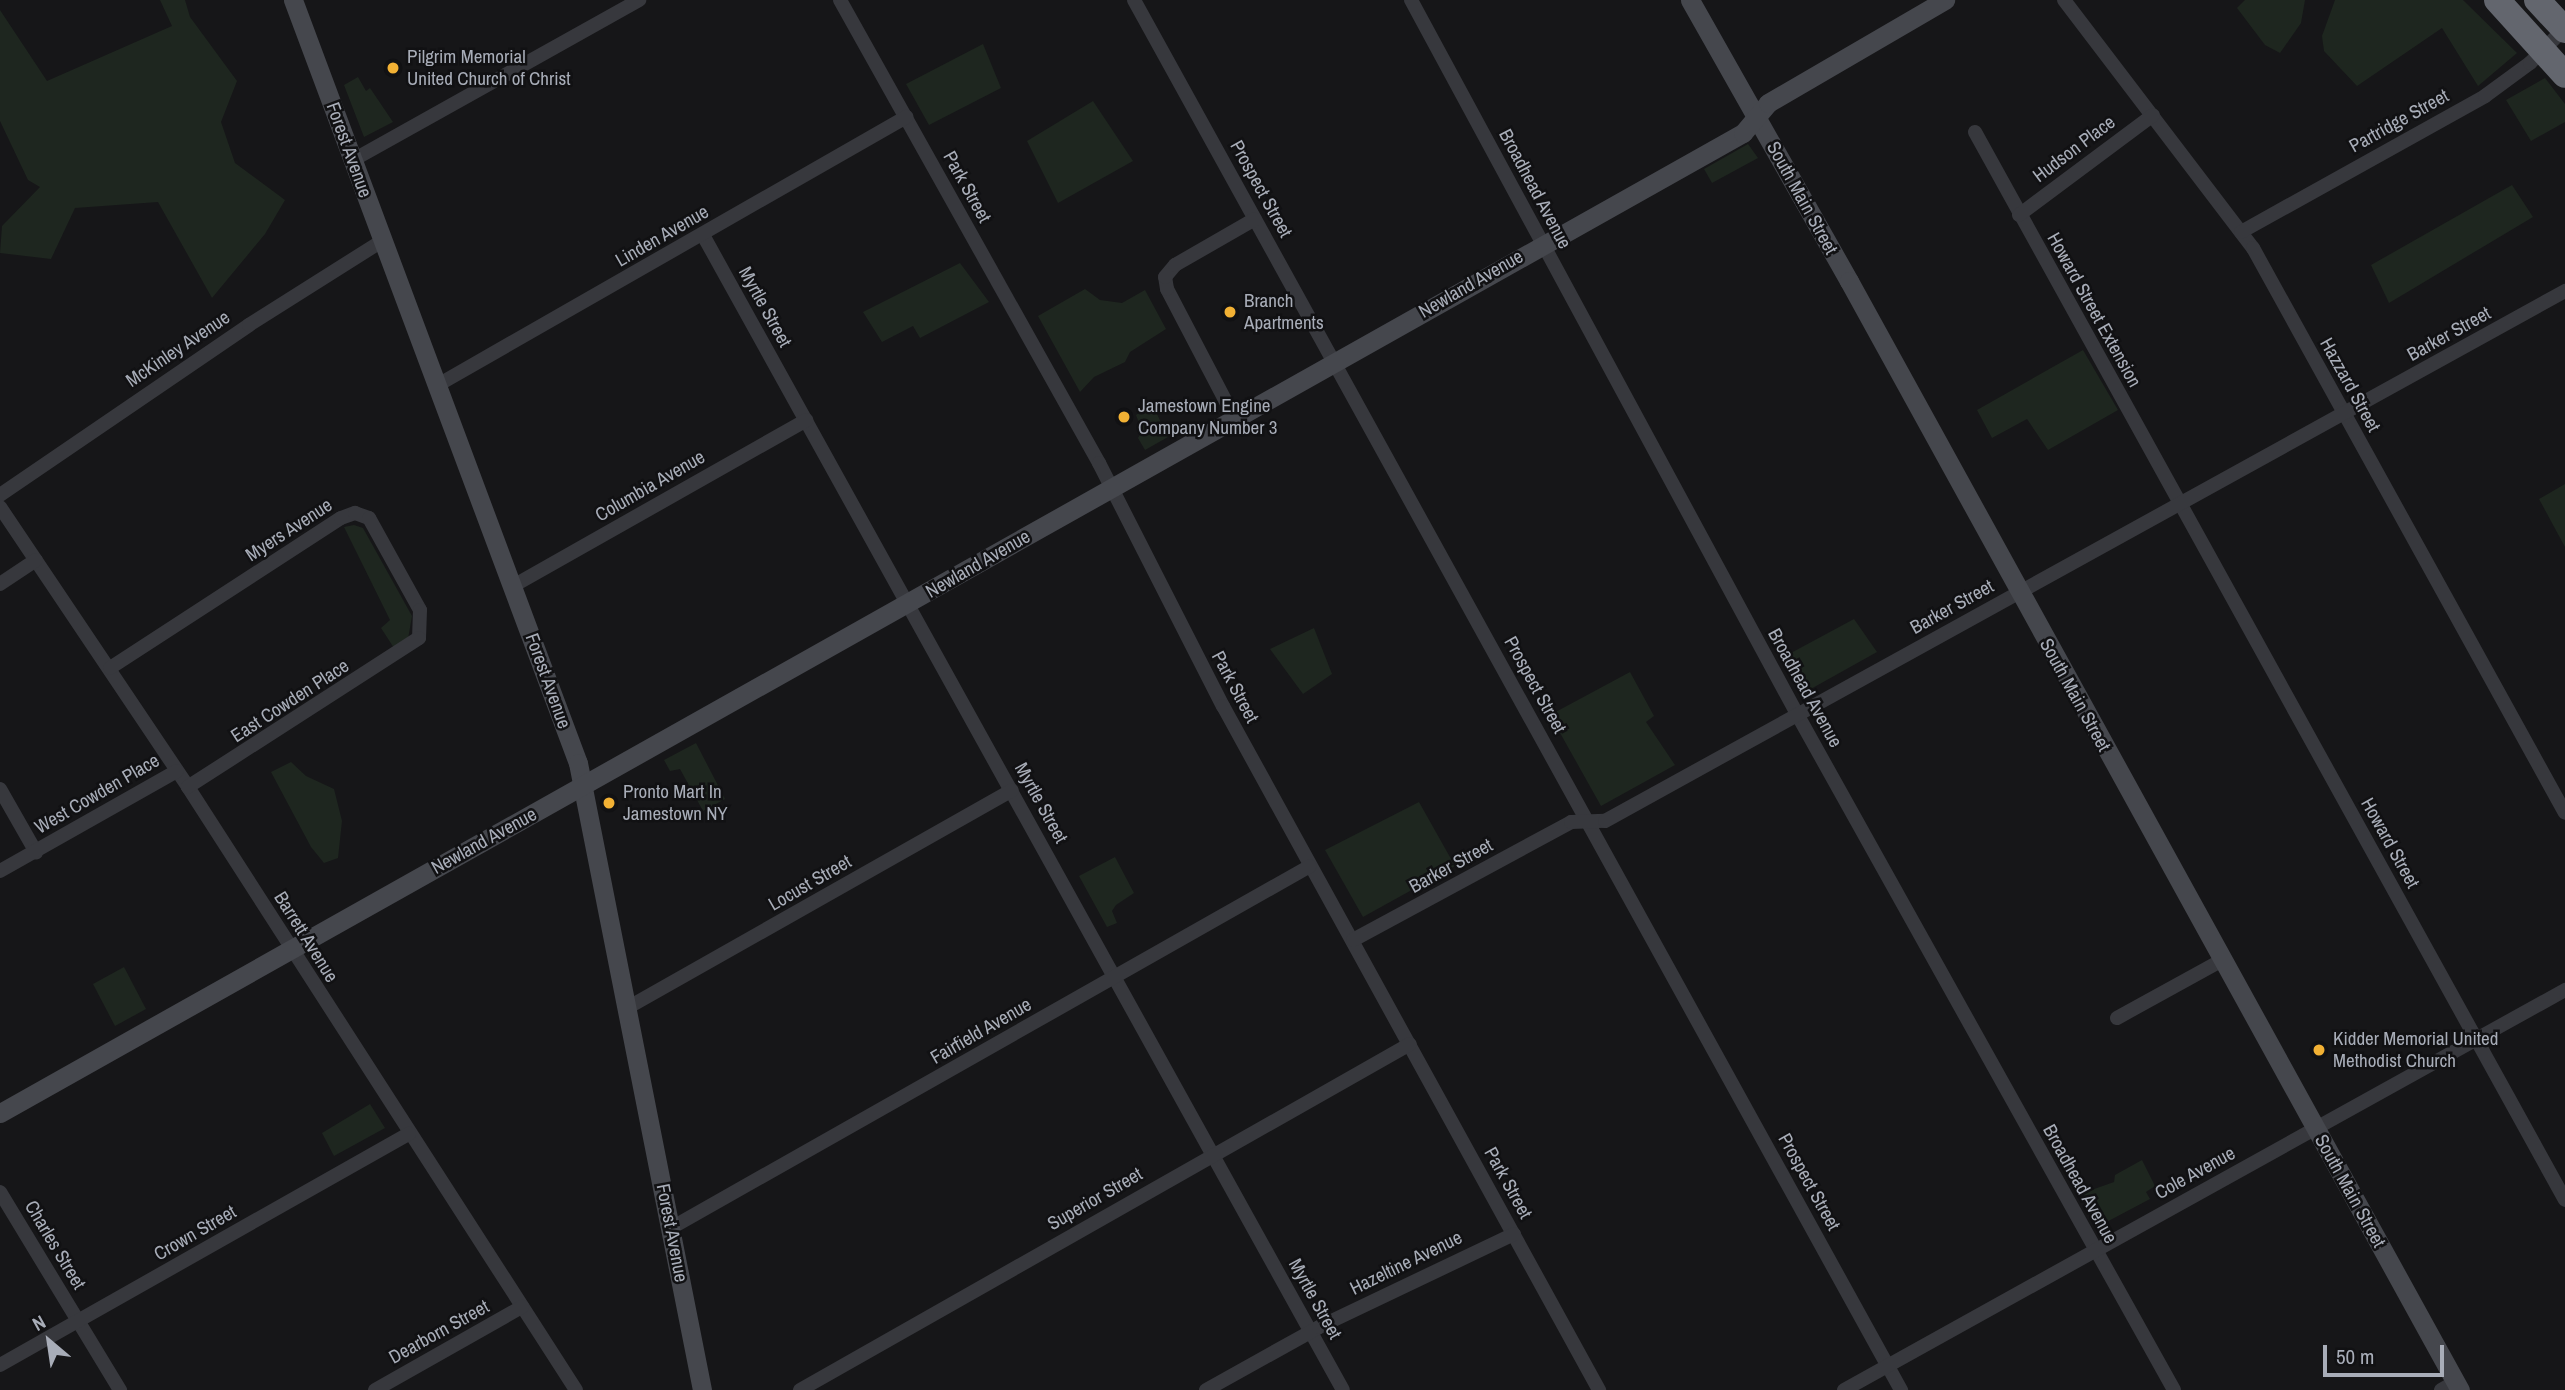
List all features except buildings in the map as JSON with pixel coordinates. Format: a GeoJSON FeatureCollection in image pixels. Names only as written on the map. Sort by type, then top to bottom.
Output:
{"type":"FeatureCollection","features":[{"type":"Feature","properties":{"kind":"highway"},"geometry":{"type":"LineString","coordinates":[[2497,0],[2545,49],[2565,75]]}},
{"type":"Feature","properties":{"kind":"highway"},"geometry":{"type":"LineString","coordinates":[[2537,0],[2565,29]]}},
{"type":"Feature","properties":{"kind":"street","name":"Forest Avenue"},"geometry":{"type":"LineString","coordinates":[[293,0],[513,586],[583,786],[702,1390]]}},
{"type":"Feature","properties":{"kind":"street"},"geometry":{"type":"LineString","coordinates":[[353,160],[639,0]]}},
{"type":"Feature","properties":{"kind":"street","name":"Park Street"},"geometry":{"type":"LineString","coordinates":[[840,0],[1110,488],[1310,866],[1599,1390]]}},
{"type":"Feature","properties":{"kind":"street","name":"Prospect Street"},"geometry":{"type":"LineString","coordinates":[[1134,0],[1901,1390]]}},
{"type":"Feature","properties":{"kind":"street","name":"Broadhead Avenue"},"geometry":{"type":"LineString","coordinates":[[1411,0],[1797,713],[2174,1390]]}},
{"type":"Feature","properties":{"kind":"street","name":"South Main Street"},"geometry":{"type":"LineString","coordinates":[[1689,0],[1756,116],[2316,1129],[2452,1387]]}},
{"type":"Feature","properties":{"kind":"street","name":"Newland Avenue"},"geometry":{"type":"LineString","coordinates":[[0,1112],[1743,133],[1769,103],[1945,0]]}},
{"type":"Feature","properties":{"kind":"street","name":"Hazzard Street"},"geometry":{"type":"LineString","coordinates":[[2064,0],[2242,232],[2565,813]]}},
{"type":"Feature","properties":{"kind":"street","name":"Partridge Street"},"geometry":{"type":"LineString","coordinates":[[2242,232],[2485,96],[2545,49],[2565,29]]}},
{"type":"Feature","properties":{"kind":"street","name":"Hudson Place"},"geometry":{"type":"LineString","coordinates":[[2019,215],[2153,115]]}},
{"type":"Feature","properties":{"kind":"street","name":"Linden Avenue"},"geometry":{"type":"LineString","coordinates":[[436,386],[906,117]]}},
{"type":"Feature","properties":{"kind":"street","name":"Howard Street Extension"},"geometry":{"type":"LineString","coordinates":[[1975,132],[2181,505]]}},
{"type":"Feature","properties":{"kind":"street"},"geometry":{"type":"LineString","coordinates":[[1235,419],[1170,296],[1166,277],[1175,265],[1255,219]]}},
{"type":"Feature","properties":{"kind":"street","name":"Myrtle Street"},"geometry":{"type":"LineString","coordinates":[[703,235],[1343,1390]]}},
{"type":"Feature","properties":{"kind":"street","name":"McKinley Avenue"},"geometry":{"type":"LineString","coordinates":[[0,495],[249,325],[382,242]]}},
{"type":"Feature","properties":{"kind":"street","name":"Barker Street"},"geometry":{"type":"LineString","coordinates":[[1353,940],[1570,822],[1605,821],[2565,291]]}},
{"type":"Feature","properties":{"kind":"street","name":"Columbia Avenue"},"geometry":{"type":"LineString","coordinates":[[513,586],[806,420]]}},
{"type":"Feature","properties":{"kind":"street","name":"Howard Street"},"geometry":{"type":"LineString","coordinates":[[2181,505],[2565,1200]]}},
{"type":"Feature","properties":{"kind":"street","name":"Barrett Avenue"},"geometry":{"type":"LineString","coordinates":[[0,506],[188,787],[576,1390]]}},
{"type":"Feature","properties":{"kind":"street","name":"Myers Avenue"},"geometry":{"type":"LineString","coordinates":[[110,668],[355,513],[369,518],[420,610],[421,630],[412,646]]}},
{"type":"Feature","properties":{"kind":"street"},"geometry":{"type":"LineString","coordinates":[[4,581],[36,560]]}},
{"type":"Feature","properties":{"kind":"street","name":"East Cowden Place"},"geometry":{"type":"LineString","coordinates":[[188,787],[412,646]]}},
{"type":"Feature","properties":{"kind":"street","name":"West Cowden Place"},"geometry":{"type":"LineString","coordinates":[[0,871],[177,771]]}},
{"type":"Feature","properties":{"kind":"street"},"geometry":{"type":"LineString","coordinates":[[0,789],[36,852]]}},
{"type":"Feature","properties":{"kind":"street","name":"Locust Street"},"geometry":{"type":"LineString","coordinates":[[627,1008],[1012,790]]}},
{"type":"Feature","properties":{"kind":"street","name":"Fairfield Avenue"},"geometry":{"type":"LineString","coordinates":[[671,1228],[1310,866]]}},
{"type":"Feature","properties":{"kind":"street"},"geometry":{"type":"LineString","coordinates":[[2118,1018],[2222,960]]}},
{"type":"Feature","properties":{"kind":"street","name":"Cole Avenue"},"geometry":{"type":"LineString","coordinates":[[1844,1390],[2565,990]]}},
{"type":"Feature","properties":{"kind":"street","name":"Superior Street"},"geometry":{"type":"LineString","coordinates":[[800,1390],[1410,1044]]}},
{"type":"Feature","properties":{"kind":"street","name":"Crown Street"},"geometry":{"type":"LineString","coordinates":[[0,1365],[409,1134]]}},
{"type":"Feature","properties":{"kind":"street","name":"Charles Street"},"geometry":{"type":"LineString","coordinates":[[0,1192],[120,1390]]}},
{"type":"Feature","properties":{"kind":"street","name":"Hazeltine Avenue"},"geometry":{"type":"LineString","coordinates":[[1206,1390],[1310,1331],[1514,1234]]}},
{"type":"Feature","properties":{"kind":"street","name":"Dearborn Street"},"geometry":{"type":"LineString","coordinates":[[375,1390],[522,1307]]}},
{"type":"Feature","properties":{"kind":"shaded area"},"geometry":{"type":"Polygon","coordinates":[[[160,0],[185,0],[190,17],[237,81],[221,122],[235,163],[285,200],[265,234],[212,298],[158,202],[75,208],[51,259],[0,253],[2,226],[40,187],[28,180],[0,121],[0,10],[47,81],[172,26],[160,0]]]}},
{"type":"Feature","properties":{"kind":"shaded area"},"geometry":{"type":"Polygon","coordinates":[[[2245,0],[2305,0],[2301,23],[2280,53],[2265,45],[2237,8],[2245,0]]]}},
{"type":"Feature","properties":{"kind":"shaded area"},"geometry":{"type":"Polygon","coordinates":[[[2335,0],[2463,0],[2517,53],[2478,86],[2442,28],[2357,86],[2324,51],[2322,36],[2335,0]]]}},
{"type":"Feature","properties":{"kind":"shaded area"},"geometry":{"type":"Polygon","coordinates":[[[983,44],[1001,88],[929,125],[906,84],[983,44]]]}},
{"type":"Feature","properties":{"kind":"shaded area"},"geometry":{"type":"Polygon","coordinates":[[[358,77],[366,91],[370,88],[393,122],[364,137],[344,85],[358,77]]]}},
{"type":"Feature","properties":{"kind":"shaded area"},"geometry":{"type":"Polygon","coordinates":[[[2545,78],[2565,104],[2565,122],[2531,141],[2506,100],[2545,78]]]}},
{"type":"Feature","properties":{"kind":"shaded area"},"geometry":{"type":"Polygon","coordinates":[[[1093,101],[1133,161],[1058,203],[1027,141],[1093,101]]]}},
{"type":"Feature","properties":{"kind":"shaded area"},"geometry":{"type":"Polygon","coordinates":[[[1748,144],[1758,158],[1712,183],[1704,169],[1748,144]]]}},
{"type":"Feature","properties":{"kind":"shaded area"},"geometry":{"type":"Polygon","coordinates":[[[2512,185],[2533,217],[2389,303],[2371,265],[2512,185]]]}},
{"type":"Feature","properties":{"kind":"shaded area"},"geometry":{"type":"Polygon","coordinates":[[[960,263],[989,302],[920,338],[913,326],[882,342],[863,312],[960,263]]]}},
{"type":"Feature","properties":{"kind":"shaded area"},"geometry":{"type":"Polygon","coordinates":[[[1085,289],[1100,300],[1122,303],[1145,290],[1166,329],[1130,352],[1125,362],[1094,377],[1080,392],[1038,316],[1085,289]]]}},
{"type":"Feature","properties":{"kind":"shaded area"},"geometry":{"type":"Polygon","coordinates":[[[2083,350],[2118,410],[2048,450],[2027,419],[1992,438],[1977,410],[2083,350]]]}},
{"type":"Feature","properties":{"kind":"shaded area"},"geometry":{"type":"Polygon","coordinates":[[[1147,408],[1151,414],[1156,412],[1168,437],[1145,450],[1138,438],[1142,431],[1136,415],[1147,408]]]}},
{"type":"Feature","properties":{"kind":"shaded area"},"geometry":{"type":"Polygon","coordinates":[[[2565,484],[2565,547],[2539,499],[2565,484]]]}},
{"type":"Feature","properties":{"kind":"shaded area"},"geometry":{"type":"Polygon","coordinates":[[[354,525],[363,528],[412,616],[408,639],[394,648],[381,628],[390,620],[344,527],[354,525]]]}},
{"type":"Feature","properties":{"kind":"shaded area"},"geometry":{"type":"Polygon","coordinates":[[[1854,619],[1877,652],[1809,690],[1789,654],[1854,619]]]}},
{"type":"Feature","properties":{"kind":"shaded area"},"geometry":{"type":"Polygon","coordinates":[[[1314,628],[1332,674],[1303,694],[1270,649],[1314,628]]]}},
{"type":"Feature","properties":{"kind":"shaded area"},"geometry":{"type":"Polygon","coordinates":[[[1630,672],[1654,716],[1646,722],[1675,765],[1601,806],[1550,715],[1630,672]]]}},
{"type":"Feature","properties":{"kind":"shaded area"},"geometry":{"type":"Polygon","coordinates":[[[696,743],[725,799],[703,811],[680,769],[670,771],[664,760],[696,743]]]}},
{"type":"Feature","properties":{"kind":"shaded area"},"geometry":{"type":"Polygon","coordinates":[[[291,762],[306,776],[334,789],[342,821],[338,858],[324,863],[311,847],[271,772],[291,762]]]}},
{"type":"Feature","properties":{"kind":"shaded area"},"geometry":{"type":"Polygon","coordinates":[[[1419,802],[1455,866],[1363,917],[1325,850],[1419,802]]]}},
{"type":"Feature","properties":{"kind":"shaded area"},"geometry":{"type":"Polygon","coordinates":[[[1115,857],[1134,893],[1116,905],[1112,911],[1117,923],[1107,927],[1079,876],[1115,857]]]}},
{"type":"Feature","properties":{"kind":"shaded area"},"geometry":{"type":"Polygon","coordinates":[[[124,967],[146,1009],[115,1026],[93,984],[124,967]]]}},
{"type":"Feature","properties":{"kind":"shaded area"},"geometry":{"type":"Polygon","coordinates":[[[370,1104],[385,1128],[334,1156],[322,1133],[370,1104]]]}},
{"type":"Feature","properties":{"kind":"shaded area"},"geometry":{"type":"Polygon","coordinates":[[[2142,1160],[2155,1186],[2146,1192],[2150,1199],[2099,1226],[2083,1193],[2114,1182],[2115,1175],[2142,1160]]]}},
{"type":"Feature","properties":{"kind":"place","name":"Pilgrim Memorial United Church of Christ"},"geometry":{"type":"Point","coordinates":[393,68]}},
{"type":"Feature","properties":{"kind":"place","name":"Branch Apartments"},"geometry":{"type":"Point","coordinates":[1230,312]}},
{"type":"Feature","properties":{"kind":"place","name":"Jamestown Engine Company Number 3"},"geometry":{"type":"Point","coordinates":[1124,417]}},
{"type":"Feature","properties":{"kind":"place","name":"Pronto Mart In Jamestown NY"},"geometry":{"type":"Point","coordinates":[609,803]}},
{"type":"Feature","properties":{"kind":"place","name":"Kidder Memorial United Methodist Church"},"geometry":{"type":"Point","coordinates":[2319,1050]}}]}
